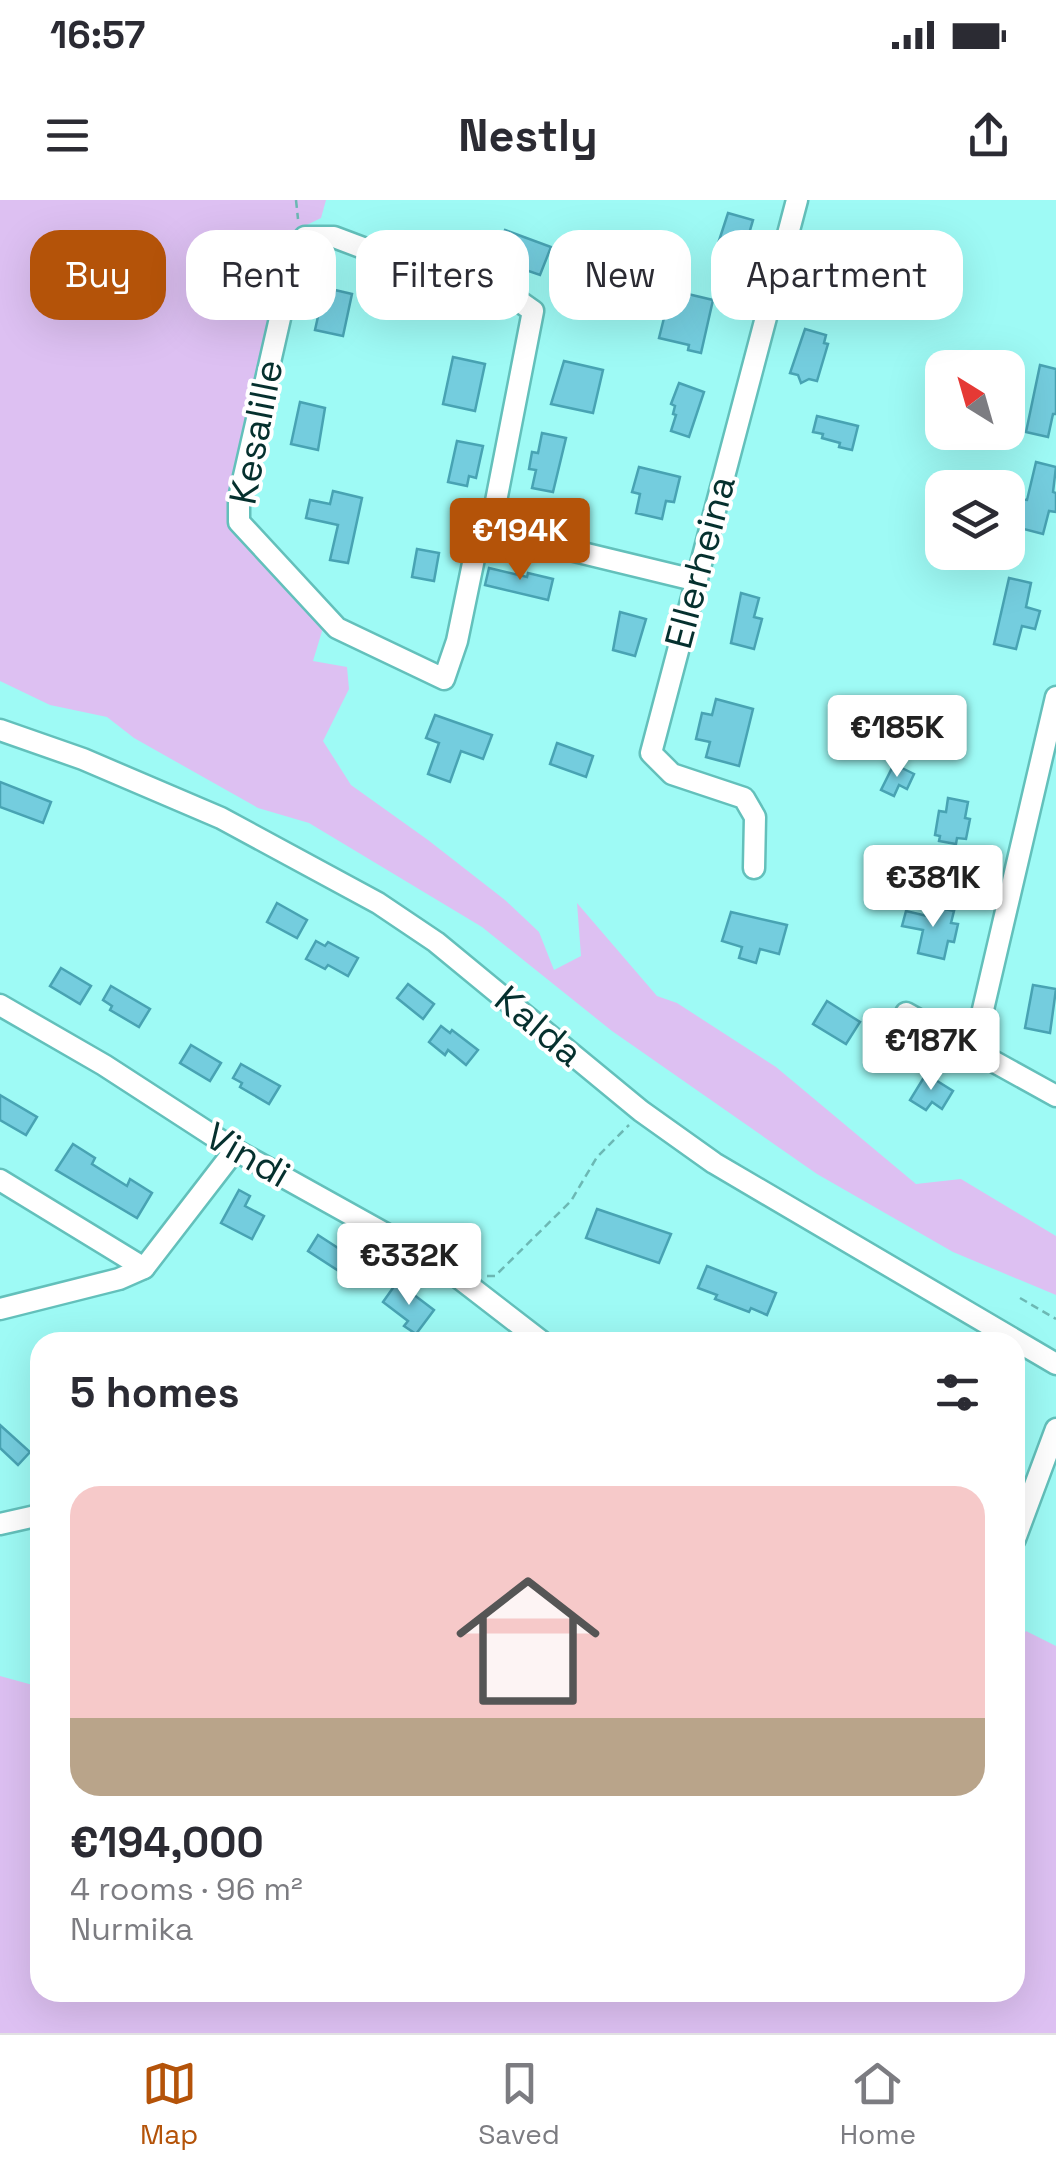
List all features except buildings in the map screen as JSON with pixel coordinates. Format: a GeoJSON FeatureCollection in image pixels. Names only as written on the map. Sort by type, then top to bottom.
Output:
{"type":"FeatureCollection","features":[{"type":"Feature","properties":{"kind":"street","name":"Ellerheina"},"geometry":{"type":"LineString","coordinates":[[754,868],[754,816],[744,798],[672,774],[651,753],[797,200]]}},
{"type":"Feature","properties":{"kind":"street","name":"Kesalille"},"geometry":{"type":"LineString","coordinates":[[305,237],[334,237],[427,272],[516,299],[533,310],[490,528],[478,544],[444,680],[337,628],[240,522],[238,498],[296,248],[305,237]]}},
{"type":"Feature","properties":{"kind":"street"},"geometry":{"type":"LineString","coordinates":[[490,528],[694,580]]}},
{"type":"Feature","properties":{"kind":"street"},"geometry":{"type":"LineString","coordinates":[[974,1048],[1056,696]]}},
{"type":"Feature","properties":{"kind":"street","name":"Kalda"},"geometry":{"type":"LineString","coordinates":[[0,730],[83,759],[220,818],[378,902],[436,942],[641,1111],[714,1163],[1002,1332]]}},
{"type":"Feature","properties":{"kind":"street","name":"Vindi"},"geometry":{"type":"LineString","coordinates":[[0,1006],[104,1064],[235,1150],[455,1274],[529,1332]]}},
{"type":"Feature","properties":{"kind":"street"},"geometry":{"type":"LineString","coordinates":[[906,1013],[1056,1096]]}},
{"type":"Feature","properties":{"kind":"street"},"geometry":{"type":"LineString","coordinates":[[0,1309],[119,1279],[144,1268],[235,1150]]}},
{"type":"Feature","properties":{"kind":"street"},"geometry":{"type":"LineString","coordinates":[[0,1180],[144,1268]]}},
{"type":"Feature","properties":{"kind":"street","name":"Kalda"},"geometry":{"type":"LineString","coordinates":[[1025,1346],[1056,1364]]}},
{"type":"Feature","properties":{"kind":"street"},"geometry":{"type":"LineString","coordinates":[[1025,1512],[1056,1428]]}},
{"type":"Feature","properties":{"kind":"street"},"geometry":{"type":"LineString","coordinates":[[0,1524],[30,1517]]}},
{"type":"Feature","properties":{"kind":"path"},"geometry":{"type":"LineString","coordinates":[[455,1274],[495,1276],[572,1202],[597,1157],[641,1111]]}},
{"type":"Feature","properties":{"kind":"path"},"geometry":{"type":"LineString","coordinates":[[1020,1298],[1056,1319]]}},
{"type":"Feature","properties":{"kind":"shaded area"},"geometry":{"type":"Polygon","coordinates":[[[0,200],[326,200],[321,218],[296,230],[186,230],[186,320],[269,320],[227,517],[323,628],[313,661],[347,667],[349,689],[323,741],[351,785],[505,900],[539,932],[554,970],[581,956],[577,903],[657,996],[677,1003],[776,1067],[916,1184],[961,1179],[1056,1236],[1056,1295],[953,1252],[817,1174],[612,1031],[482,927],[309,823],[258,808],[134,738],[107,717],[50,705],[0,681],[0,200]]]}},
{"type":"Feature","properties":{"kind":"shaded area"},"geometry":{"type":"Polygon","coordinates":[[[1025,1633],[1056,1646],[1056,2033],[0,2033],[0,1676],[30,1684],[30,2002],[1025,2002],[1025,1633]]]}}]}
